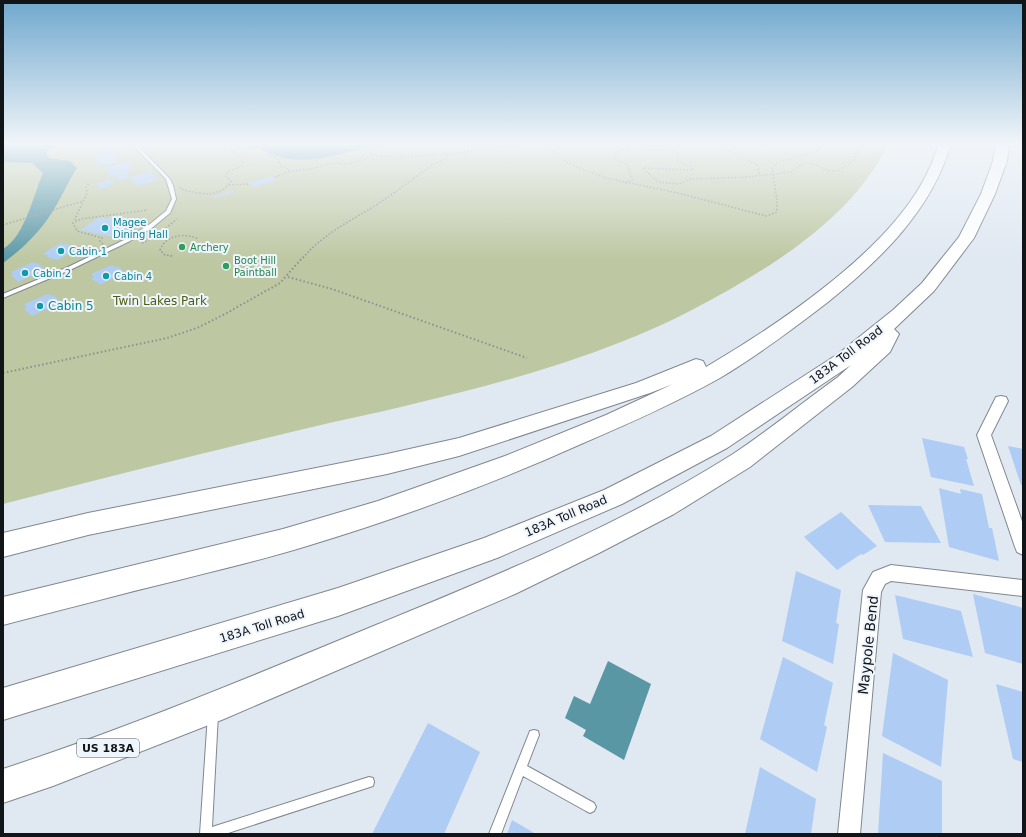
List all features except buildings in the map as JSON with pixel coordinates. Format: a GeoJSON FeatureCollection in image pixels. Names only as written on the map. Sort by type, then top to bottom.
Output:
{"type":"FeatureCollection","features":[{"type":"Feature","properties":{"kind":"highway"},"geometry":{"type":"LineString","coordinates":[[3,611],[307,534],[448,488],[553,447],[645,407],[713,372],[769,336],[829,292],[863,263],[883,243],[908,215],[929,183]]}},
{"type":"Feature","properties":{"kind":"highway","name":"183A Toll Road"},"geometry":{"type":"LineString","coordinates":[[3,704],[338,602],[488,549],[613,497],[719,442],[845,358],[900,314],[928,287],[966,238],[992,183]]}},
{"type":"Feature","properties":{"kind":"highway"},"geometry":{"type":"LineString","coordinates":[[213,708],[505,585],[590,545],[665,506],[742,460],[845,382],[882,347],[900,314]]}},
{"type":"Feature","properties":{"kind":"highway"},"geometry":{"type":"LineString","coordinates":[[3,545],[88,524],[387,464],[459,447],[643,388],[769,336]]}},
{"type":"Feature","properties":{"kind":"highway","name":"US 183A"},"geometry":{"type":"LineString","coordinates":[[3,786],[53,769],[213,708]]}},
{"type":"Feature","properties":{"kind":"street"},"geometry":{"type":"LineString","coordinates":[[1001,400],[984,435],[1023,547]]}},
{"type":"Feature","properties":{"kind":"street","name":"Maypole Bend"},"geometry":{"type":"LineString","coordinates":[[849,834],[872,590],[879,578],[891,573],[1023,588]]}},
{"type":"Feature","properties":{"kind":"lane"},"geometry":{"type":"LineString","coordinates":[[3,296],[100,254],[143,233],[159,221],[169,210],[174,200],[170,183]]}},
{"type":"Feature","properties":{"kind":"lane"},"geometry":{"type":"LineString","coordinates":[[213,708],[207,834],[369,782]]}},
{"type":"Feature","properties":{"kind":"lane"},"geometry":{"type":"LineString","coordinates":[[495,834],[522,769],[534,735]]}},
{"type":"Feature","properties":{"kind":"lane"},"geometry":{"type":"LineString","coordinates":[[522,769],[590,807]]}},
{"type":"Feature","properties":{"kind":"path"},"geometry":{"type":"LineString","coordinates":[[77,221],[75,219],[87,193],[86,187],[89,183]]}},
{"type":"Feature","properties":{"kind":"path"},"geometry":{"type":"LineString","coordinates":[[178,183],[181,189],[198,193],[218,193],[226,189],[229,185],[250,184]]}},
{"type":"Feature","properties":{"kind":"path"},"geometry":{"type":"LineString","coordinates":[[3,373],[187,333],[207,324],[280,283],[288,277],[313,246],[331,232],[382,201],[406,183]]}},
{"type":"Feature","properties":{"kind":"path"},"geometry":{"type":"LineString","coordinates":[[624,183],[678,194],[766,216],[778,212],[779,202],[774,183]]}},
{"type":"Feature","properties":{"kind":"path"},"geometry":{"type":"LineString","coordinates":[[669,183],[681,183]]}},
{"type":"Feature","properties":{"kind":"path"},"geometry":{"type":"LineString","coordinates":[[3,225],[83,201]]}},
{"type":"Feature","properties":{"kind":"path"},"geometry":{"type":"LineString","coordinates":[[106,247],[100,241],[102,238],[77,231],[73,224],[77,221],[148,210]]}},
{"type":"Feature","properties":{"kind":"path"},"geometry":{"type":"LineString","coordinates":[[172,256],[165,255],[160,250],[161,246],[167,240],[188,235],[199,239]]}},
{"type":"Feature","properties":{"kind":"path"},"geometry":{"type":"LineString","coordinates":[[156,236],[167,240]]}},
{"type":"Feature","properties":{"kind":"path"},"geometry":{"type":"LineString","coordinates":[[288,277],[332,289],[527,358]]}},
{"type":"Feature","properties":{"kind":"green space","name":"Twin Lakes Park"},"geometry":{"type":"Polygon","coordinates":[[[3,183],[863,183],[852,197],[821,227],[770,265],[734,287],[679,317],[595,352],[463,392],[228,447],[3,504],[3,183]]]}},
{"type":"Feature","properties":{"kind":"water"},"geometry":{"type":"Polygon","coordinates":[[[39,183],[68,183],[52,213],[40,229],[26,244],[3,263],[3,249],[11,243],[17,235],[28,215],[39,183]]]}},
{"type":"Feature","properties":{"kind":"water"},"geometry":{"type":"Polygon","coordinates":[[[608,661],[651,684],[624,760],[583,736],[586,730],[565,718],[574,696],[590,704],[608,661]]]}},
{"type":"Feature","properties":{"kind":"place","name":"Magee Dining Hall"},"geometry":{"type":"Point","coordinates":[105,228]}},
{"type":"Feature","properties":{"kind":"place","name":"Archery"},"geometry":{"type":"Point","coordinates":[182,247]}},
{"type":"Feature","properties":{"kind":"place","name":"Cabin 1"},"geometry":{"type":"Point","coordinates":[61,251]}},
{"type":"Feature","properties":{"kind":"place","name":"Boot Hill Paintball"},"geometry":{"type":"Point","coordinates":[226,266]}},
{"type":"Feature","properties":{"kind":"place","name":"Cabin 2"},"geometry":{"type":"Point","coordinates":[25,273]}},
{"type":"Feature","properties":{"kind":"place","name":"Cabin 4"},"geometry":{"type":"Point","coordinates":[106,276]}},
{"type":"Feature","properties":{"kind":"place","name":"Cabin 5"},"geometry":{"type":"Point","coordinates":[40,306]}}]}
